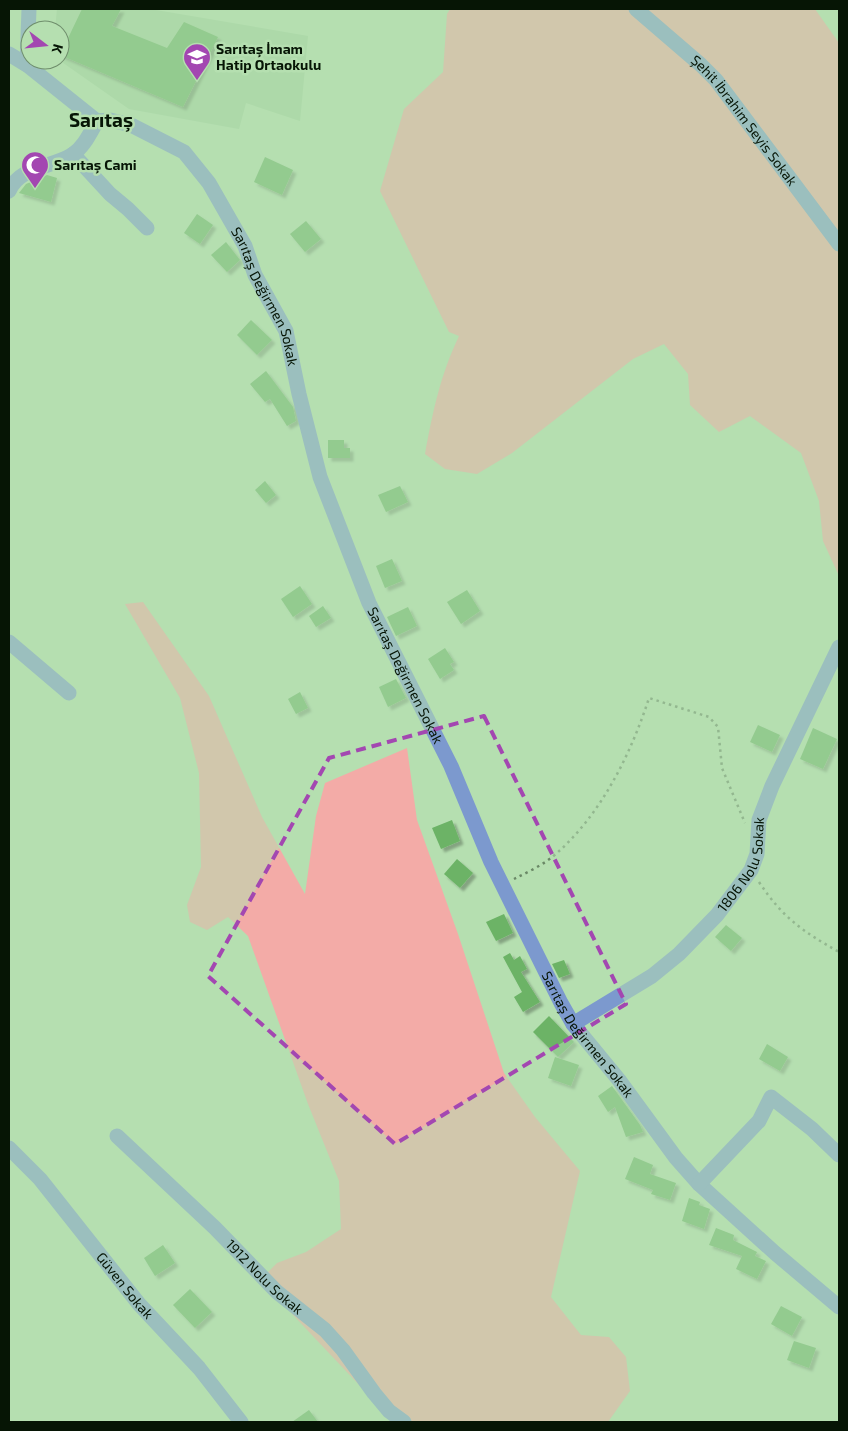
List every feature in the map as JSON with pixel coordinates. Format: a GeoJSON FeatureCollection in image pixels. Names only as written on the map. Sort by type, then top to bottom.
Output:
{"type":"FeatureCollection","features":[{"type":"Feature","properties":{"kind":"street","name":"Şehit İbrahim Seyis Sokak"},"geometry":{"type":"LineString","coordinates":[[636,9],[702,65],[716,80],[839,244]]}},
{"type":"Feature","properties":{"kind":"street"},"geometry":{"type":"LineString","coordinates":[[9,54],[20,61]]}},
{"type":"Feature","properties":{"kind":"street"},"geometry":{"type":"LineString","coordinates":[[9,191],[20,176],[73,154],[86,142],[97,121],[33,70]]}},
{"type":"Feature","properties":{"kind":"street","name":"Sarıtaş Değirmen Sokak"},"geometry":{"type":"LineString","coordinates":[[97,121],[110,120],[130,125],[184,152],[210,183],[244,246],[254,274],[286,331],[299,394],[320,477],[369,603],[451,766],[491,862],[573,1024],[619,1080],[676,1158],[699,1184],[774,1253],[839,1307]]}},
{"type":"Feature","properties":{"kind":"street"},"geometry":{"type":"LineString","coordinates":[[73,154],[110,194],[128,208],[147,228]]}},
{"type":"Feature","properties":{"kind":"street"},"geometry":{"type":"LineString","coordinates":[[9,642],[69,693]]}},
{"type":"Feature","properties":{"kind":"street","name":"1806 Nolu Sokak"},"geometry":{"type":"LineString","coordinates":[[573,1024],[652,976],[679,954],[717,915],[751,870],[756,854],[759,820],[772,786],[839,647]]}},
{"type":"Feature","properties":{"kind":"street"},"geometry":{"type":"LineString","coordinates":[[699,1184],[759,1121],[771,1098],[812,1129],[839,1155]]}},
{"type":"Feature","properties":{"kind":"street","name":"1912 Nolu Sokak"},"geometry":{"type":"LineString","coordinates":[[117,1136],[215,1228],[277,1292],[325,1330],[343,1350],[374,1393],[389,1410],[404,1422]]}},
{"type":"Feature","properties":{"kind":"street","name":"Güven Sokak"},"geometry":{"type":"LineString","coordinates":[[9,1148],[40,1179],[139,1304],[199,1368],[241,1422]]}},
{"type":"Feature","properties":{"kind":"path"},"geometry":{"type":"LineString","coordinates":[[503,885],[556,854],[577,832],[606,791],[620,767],[638,731],[649,698],[709,717],[718,727],[722,768],[748,827]]}},
{"type":"Feature","properties":{"kind":"path"},"geometry":{"type":"LineString","coordinates":[[751,870],[775,906],[802,932],[839,952]]}},
{"type":"Feature","properties":{"kind":"highlighted area"},"geometry":{"type":"Polygon","coordinates":[[[484,716],[626,1004],[395,1144],[208,976],[329,758],[484,716]]]}},
{"type":"Feature","properties":{"kind":"shaded area","name":"Sarıtaş İmam Hatip Ortaokulu"},"geometry":{"type":"Polygon","coordinates":[[[57,9],[150,9],[308,36],[300,121],[246,103],[239,129],[129,109],[70,68],[70,20],[56,20],[57,9]]]}},
{"type":"Feature","properties":{"kind":"shaded area"},"geometry":{"type":"Polygon","coordinates":[[[450,9],[815,9],[839,43],[839,576],[823,541],[819,501],[801,453],[750,416],[719,432],[690,405],[688,374],[664,344],[633,359],[512,453],[477,474],[445,469],[425,454],[438,394],[459,336],[449,332],[380,191],[404,109],[443,72],[447,14],[450,9]]]}},
{"type":"Feature","properties":{"kind":"shaded area"},"geometry":{"type":"Polygon","coordinates":[[[143,602],[209,696],[262,817],[305,894],[316,816],[325,783],[407,748],[417,820],[458,934],[504,1073],[535,1117],[580,1171],[551,1297],[581,1335],[609,1337],[626,1357],[630,1391],[608,1422],[394,1422],[260,1280],[277,1263],[306,1252],[341,1229],[339,1181],[308,1104],[248,936],[228,917],[207,930],[190,922],[187,905],[201,867],[199,773],[180,698],[125,604],[143,602]]]}},
{"type":"Feature","properties":{"kind":"building"},"geometry":{"type":"Polygon","coordinates":[[[82,9],[121,9],[112,26],[167,48],[184,22],[218,37],[183,107],[70,59],[70,34],[82,9]]]}},
{"type":"Feature","properties":{"kind":"building"},"geometry":{"type":"Polygon","coordinates":[[[265,157],[293,170],[282,195],[254,182],[265,157]]]}},
{"type":"Feature","properties":{"kind":"building","name":"Sarıtaş Cami"},"geometry":{"type":"Polygon","coordinates":[[[47,175],[57,178],[51,202],[19,193],[26,184],[47,175]]]}},
{"type":"Feature","properties":{"kind":"building"},"geometry":{"type":"Polygon","coordinates":[[[197,214],[213,225],[200,244],[184,233],[197,214]]]}},
{"type":"Feature","properties":{"kind":"building"},"geometry":{"type":"Polygon","coordinates":[[[306,221],[321,239],[305,252],[290,234],[306,221]]]}},
{"type":"Feature","properties":{"kind":"building"},"geometry":{"type":"Polygon","coordinates":[[[226,242],[240,260],[227,272],[211,255],[226,242]]]}},
{"type":"Feature","properties":{"kind":"building"},"geometry":{"type":"Polygon","coordinates":[[[251,320],[272,340],[257,355],[237,335],[251,320]]]}},
{"type":"Feature","properties":{"kind":"building"},"geometry":{"type":"Polygon","coordinates":[[[266,371],[293,407],[296,421],[287,426],[270,399],[265,402],[250,384],[266,371]]]}},
{"type":"Feature","properties":{"kind":"building"},"geometry":{"type":"Polygon","coordinates":[[[328,440],[344,440],[344,448],[350,448],[350,458],[328,458],[328,440]]]}},
{"type":"Feature","properties":{"kind":"building"},"geometry":{"type":"Polygon","coordinates":[[[265,481],[276,495],[266,503],[255,490],[265,481]]]}},
{"type":"Feature","properties":{"kind":"building"},"geometry":{"type":"Polygon","coordinates":[[[400,486],[408,502],[386,512],[378,495],[400,486]]]}},
{"type":"Feature","properties":{"kind":"building"},"geometry":{"type":"Polygon","coordinates":[[[392,559],[402,581],[385,588],[376,566],[392,559]]]}},
{"type":"Feature","properties":{"kind":"building"},"geometry":{"type":"Polygon","coordinates":[[[300,586],[312,604],[293,617],[281,599],[300,586]]]}},
{"type":"Feature","properties":{"kind":"building"},"geometry":{"type":"Polygon","coordinates":[[[467,590],[480,611],[461,624],[447,602],[467,590]]]}},
{"type":"Feature","properties":{"kind":"building"},"geometry":{"type":"Polygon","coordinates":[[[323,606],[331,618],[316,627],[309,616],[323,606]]]}},
{"type":"Feature","properties":{"kind":"building"},"geometry":{"type":"Polygon","coordinates":[[[408,607],[417,626],[396,636],[387,617],[408,607]]]}},
{"type":"Feature","properties":{"kind":"building"},"geometry":{"type":"Polygon","coordinates":[[[445,648],[454,662],[450,664],[454,670],[440,679],[428,659],[445,648]]]}},
{"type":"Feature","properties":{"kind":"building"},"geometry":{"type":"Polygon","coordinates":[[[396,679],[406,698],[388,707],[379,687],[396,679]]]}},
{"type":"Feature","properties":{"kind":"building"},"geometry":{"type":"Polygon","coordinates":[[[300,692],[308,708],[296,714],[288,699],[300,692]]]}},
{"type":"Feature","properties":{"kind":"building"},"geometry":{"type":"Polygon","coordinates":[[[758,725],[780,735],[772,752],[750,742],[758,725]]]}},
{"type":"Feature","properties":{"kind":"building"},"geometry":{"type":"Polygon","coordinates":[[[813,728],[837,739],[823,769],[800,759],[813,728]]]}},
{"type":"Feature","properties":{"kind":"building"},"geometry":{"type":"Polygon","coordinates":[[[452,820],[460,841],[441,849],[432,828],[452,820]]]}},
{"type":"Feature","properties":{"kind":"building"},"geometry":{"type":"Polygon","coordinates":[[[457,859],[473,873],[460,888],[444,874],[457,859]]]}},
{"type":"Feature","properties":{"kind":"building"},"geometry":{"type":"Polygon","coordinates":[[[504,914],[513,933],[496,941],[486,922],[504,914]]]}},
{"type":"Feature","properties":{"kind":"building"},"geometry":{"type":"Polygon","coordinates":[[[726,925],[742,938],[731,951],[715,937],[726,925]]]}},
{"type":"Feature","properties":{"kind":"building"},"geometry":{"type":"Polygon","coordinates":[[[510,953],[514,960],[520,956],[527,969],[521,972],[540,1002],[523,1012],[514,997],[522,992],[503,957],[510,953]]]}},
{"type":"Feature","properties":{"kind":"building"},"geometry":{"type":"Polygon","coordinates":[[[564,960],[570,974],[559,978],[552,964],[564,960]]]}},
{"type":"Feature","properties":{"kind":"building"},"geometry":{"type":"Polygon","coordinates":[[[549,1016],[574,1042],[558,1057],[533,1032],[549,1016]]]}},
{"type":"Feature","properties":{"kind":"building"},"geometry":{"type":"Polygon","coordinates":[[[767,1044],[788,1057],[780,1071],[759,1059],[767,1044]]]}},
{"type":"Feature","properties":{"kind":"building"},"geometry":{"type":"Polygon","coordinates":[[[555,1057],[579,1065],[571,1086],[548,1078],[555,1057]]]}},
{"type":"Feature","properties":{"kind":"building"},"geometry":{"type":"Polygon","coordinates":[[[612,1086],[643,1132],[626,1137],[615,1107],[608,1112],[598,1096],[612,1086]]]}},
{"type":"Feature","properties":{"kind":"building"},"geometry":{"type":"Polygon","coordinates":[[[634,1157],[653,1165],[650,1174],[676,1183],[670,1200],[651,1194],[653,1190],[625,1179],[634,1157]]]}},
{"type":"Feature","properties":{"kind":"building"},"geometry":{"type":"Polygon","coordinates":[[[689,1198],[700,1202],[699,1205],[710,1209],[704,1229],[682,1221],[689,1198]]]}},
{"type":"Feature","properties":{"kind":"building"},"geometry":{"type":"Polygon","coordinates":[[[716,1228],[734,1235],[733,1240],[757,1252],[755,1256],[766,1261],[757,1279],[736,1269],[742,1256],[709,1245],[716,1228]]]}},
{"type":"Feature","properties":{"kind":"building"},"geometry":{"type":"Polygon","coordinates":[[[163,1245],[175,1263],[155,1276],[144,1258],[163,1245]]]}},
{"type":"Feature","properties":{"kind":"building"},"geometry":{"type":"Polygon","coordinates":[[[190,1289],[212,1312],[195,1328],[173,1305],[190,1289]]]}},
{"type":"Feature","properties":{"kind":"building"},"geometry":{"type":"Polygon","coordinates":[[[781,1306],[802,1317],[792,1336],[771,1324],[781,1306]]]}},
{"type":"Feature","properties":{"kind":"building"},"geometry":{"type":"Polygon","coordinates":[[[794,1341],[816,1348],[809,1368],[787,1360],[794,1341]]]}},
{"type":"Feature","properties":{"kind":"building"},"geometry":{"type":"Polygon","coordinates":[[[309,1410],[318,1422],[292,1422],[309,1410]]]}},
{"type":"Feature","properties":{"kind":"place","name":"Sarıtaş İmam Hatip Ortaokulu"},"geometry":{"type":"Point","coordinates":[197,81]}},
{"type":"Feature","properties":{"kind":"place","name":"Sarıtaş Cami"},"geometry":{"type":"Point","coordinates":[35,189]}},
{"type":"Feature","properties":{"kind":"district","name":"Sarıtaş"},"geometry":{"type":"Point","coordinates":[101,120]}}]}
